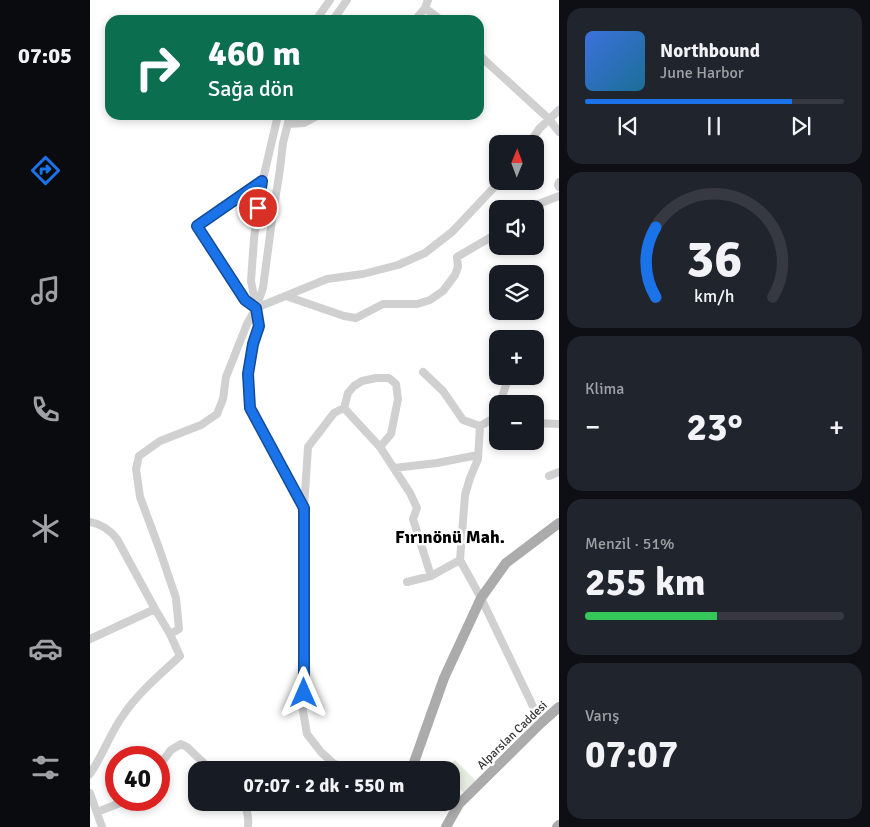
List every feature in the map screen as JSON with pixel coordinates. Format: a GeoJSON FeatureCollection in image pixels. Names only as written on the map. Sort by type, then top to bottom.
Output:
{"type":"FeatureCollection","features":[{"type":"Feature","properties":{"kind":"main road"},"geometry":{"type":"LineString","coordinates":[[416,761],[444,678],[481,598],[506,563],[559,523]]}},
{"type":"Feature","properties":{"kind":"main road","name":"Alparslan Caddesi"},"geometry":{"type":"LineString","coordinates":[[460,796],[559,707]]}},
{"type":"Feature","properties":{"kind":"main road","name":"Alparslan Caddesi"},"geometry":{"type":"LineString","coordinates":[[446,827],[452,811]]}},
{"type":"Feature","properties":{"kind":"street"},"geometry":{"type":"LineString","coordinates":[[320,15],[330,0]]}},
{"type":"Feature","properties":{"kind":"street"},"geometry":{"type":"LineString","coordinates":[[336,15],[347,0]]}},
{"type":"Feature","properties":{"kind":"street"},"geometry":{"type":"LineString","coordinates":[[419,15],[428,0]]}},
{"type":"Feature","properties":{"kind":"street"},"geometry":{"type":"LineString","coordinates":[[425,8],[434,15]]}},
{"type":"Feature","properties":{"kind":"street"},"geometry":{"type":"LineString","coordinates":[[484,60],[549,119],[559,132]]}},
{"type":"Feature","properties":{"kind":"street"},"geometry":{"type":"LineString","coordinates":[[535,135],[559,110]]}},
{"type":"Feature","properties":{"kind":"street"},"geometry":{"type":"LineString","coordinates":[[277,120],[262,181],[254,239],[251,281],[259,326],[253,344],[248,374],[250,408],[304,508]]}},
{"type":"Feature","properties":{"kind":"street"},"geometry":{"type":"LineString","coordinates":[[170,634],[179,629],[176,598],[160,548],[140,497],[136,469],[139,456],[160,441],[201,425],[217,414],[223,399],[226,377],[263,288],[283,143],[289,120]]}},
{"type":"Feature","properties":{"kind":"street"},"geometry":{"type":"LineString","coordinates":[[288,124],[304,123],[311,120]]}},
{"type":"Feature","properties":{"kind":"street"},"geometry":{"type":"LineString","coordinates":[[256,308],[245,300],[197,226],[262,181]]}},
{"type":"Feature","properties":{"kind":"street"},"geometry":{"type":"LineString","coordinates":[[559,182],[559,187]]}},
{"type":"Feature","properties":{"kind":"street"},"geometry":{"type":"LineString","coordinates":[[256,308],[327,279],[363,274],[398,266],[425,253],[452,232],[492,190]]}},
{"type":"Feature","properties":{"kind":"street"},"geometry":{"type":"LineString","coordinates":[[544,202],[559,196]]}},
{"type":"Feature","properties":{"kind":"street"},"geometry":{"type":"LineString","coordinates":[[286,296],[344,316],[356,318],[383,304],[417,304],[430,300],[443,291],[455,275],[458,267],[457,257],[489,238]]}},
{"type":"Feature","properties":{"kind":"street"},"geometry":{"type":"LineString","coordinates":[[423,372],[443,391],[463,420],[480,426],[489,421]]}},
{"type":"Feature","properties":{"kind":"street"},"geometry":{"type":"LineString","coordinates":[[331,761],[307,734],[303,711],[304,508],[308,447],[334,413],[344,408],[348,393],[354,386],[362,380],[389,378],[396,384],[398,399],[390,434],[380,447]]}},
{"type":"Feature","properties":{"kind":"street"},"geometry":{"type":"LineString","coordinates":[[344,408],[380,447],[410,493],[417,508],[413,519],[431,576]]}},
{"type":"Feature","properties":{"kind":"street"},"geometry":{"type":"LineString","coordinates":[[544,423],[559,424]]}},
{"type":"Feature","properties":{"kind":"street"},"geometry":{"type":"LineString","coordinates":[[480,426],[478,459],[465,495],[460,560],[481,598],[541,723]]}},
{"type":"Feature","properties":{"kind":"street"},"geometry":{"type":"LineString","coordinates":[[394,468],[438,463],[478,455]]}},
{"type":"Feature","properties":{"kind":"street"},"geometry":{"type":"LineString","coordinates":[[549,476],[559,472]]}},
{"type":"Feature","properties":{"kind":"street"},"geometry":{"type":"LineString","coordinates":[[90,522],[96,523],[112,532],[117,539],[170,634],[180,656],[124,713],[90,774]]}},
{"type":"Feature","properties":{"kind":"street"},"geometry":{"type":"LineString","coordinates":[[407,582],[431,576],[460,560]]}},
{"type":"Feature","properties":{"kind":"street"},"geometry":{"type":"LineString","coordinates":[[90,639],[155,610]]}},
{"type":"Feature","properties":{"kind":"street"},"geometry":{"type":"LineString","coordinates":[[170,751],[181,744],[187,747],[202,761]]}},
{"type":"Feature","properties":{"kind":"street"},"geometry":{"type":"LineString","coordinates":[[90,793],[102,827]]}},
{"type":"Feature","properties":{"kind":"street"},"geometry":{"type":"LineString","coordinates":[[97,812],[105,809]]}},
{"type":"Feature","properties":{"kind":"street"},"geometry":{"type":"LineString","coordinates":[[247,811],[248,827]]}},
{"type":"Feature","properties":{"kind":"shaded area"},"geometry":{"type":"Polygon","coordinates":[[[460,765],[476,781],[464,793],[460,789],[460,765]]]}},
{"type":"Feature","properties":{"kind":"district","name":"Fırınönü Mah."},"geometry":{"type":"Point","coordinates":[450,537]}},
{"type":"Feature","properties":{"kind":"route"},"geometry":{"type":"LineString","coordinates":[[258,208],[262,181],[197,226],[245,300],[256,308],[259,326],[253,344],[248,374],[250,408],[304,508],[304,693]]}}]}
